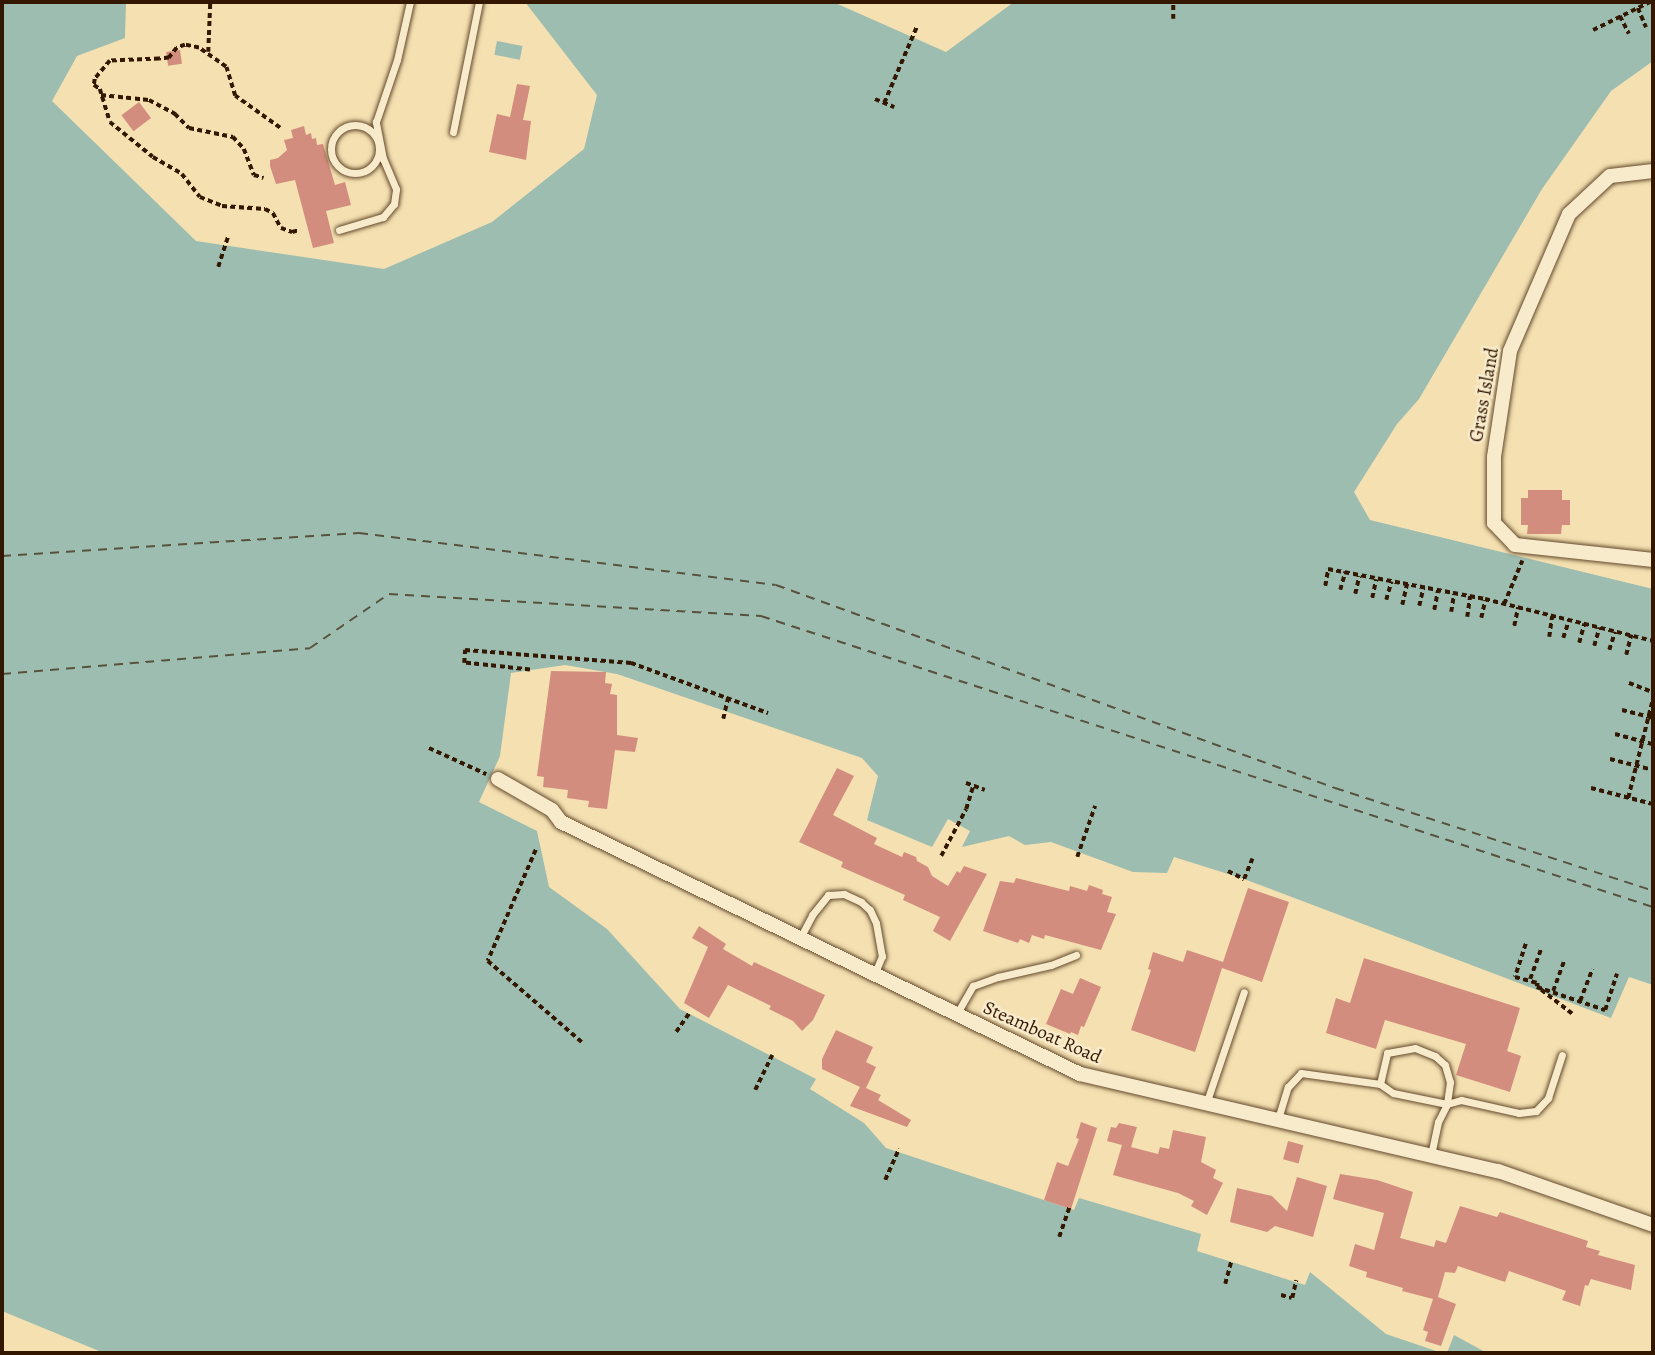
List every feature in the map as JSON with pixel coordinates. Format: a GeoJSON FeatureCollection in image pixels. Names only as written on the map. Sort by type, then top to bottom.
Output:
{"type":"FeatureCollection","features":[{"type":"Feature","properties":{"kind":"street","name":"Grass Island"},"geometry":{"type":"LineString","coordinates":[[1653,171],[1610,176],[1569,214],[1510,351],[1494,457],[1494,523],[1516,545],[1653,560]]}},
{"type":"Feature","properties":{"kind":"street","name":"Steamboat Road"},"geometry":{"type":"LineString","coordinates":[[498,779],[552,810],[561,822],[1080,1074],[1431,1156],[1545,1186],[1653,1225]]}},
{"type":"Feature","properties":{"kind":"lane"},"geometry":{"type":"LineString","coordinates":[[339,230],[383,217],[394,204],[396,189],[380,146],[373,132],[352,125],[334,138],[331,153],[346,172],[363,172],[376,162],[380,146],[376,122],[400,50],[410,2]]}},
{"type":"Feature","properties":{"kind":"lane"},"geometry":{"type":"LineString","coordinates":[[453,132],[479,2]]}},
{"type":"Feature","properties":{"kind":"lane"},"geometry":{"type":"LineString","coordinates":[[800,939],[812,915],[828,895],[844,894],[861,902],[870,910],[876,923],[882,957],[874,976]]}},
{"type":"Feature","properties":{"kind":"lane"},"geometry":{"type":"LineString","coordinates":[[956,1016],[973,986],[998,976],[1051,965],[1076,955]]}},
{"type":"Feature","properties":{"kind":"lane"},"geometry":{"type":"LineString","coordinates":[[1206,1105],[1244,992]]}},
{"type":"Feature","properties":{"kind":"lane"},"geometry":{"type":"LineString","coordinates":[[1380,1084],[1387,1053],[1415,1048],[1435,1056],[1445,1065],[1450,1082],[1447,1104],[1438,1122],[1431,1156]]}},
{"type":"Feature","properties":{"kind":"lane"},"geometry":{"type":"LineString","coordinates":[[1278,1122],[1287,1087],[1301,1073],[1380,1084],[1393,1093],[1447,1104],[1461,1100],[1519,1113],[1536,1111],[1548,1098],[1562,1055]]}},
{"type":"Feature","properties":{"kind":"path"},"geometry":{"type":"LineString","coordinates":[[208,52],[210,2]]}},
{"type":"Feature","properties":{"kind":"path"},"geometry":{"type":"LineString","coordinates":[[1173,2],[1173,19]]}},
{"type":"Feature","properties":{"kind":"path"},"geometry":{"type":"LineString","coordinates":[[1593,30],[1650,2]]}},
{"type":"Feature","properties":{"kind":"path"},"geometry":{"type":"LineString","coordinates":[[1638,8],[1646,27]]}},
{"type":"Feature","properties":{"kind":"path"},"geometry":{"type":"LineString","coordinates":[[1620,16],[1629,34]]}},
{"type":"Feature","properties":{"kind":"path"},"geometry":{"type":"LineString","coordinates":[[884,103],[916,26]]}},
{"type":"Feature","properties":{"kind":"path"},"geometry":{"type":"LineString","coordinates":[[280,128],[235,96],[226,67],[208,52],[186,45],[177,48],[169,58],[110,61],[95,79],[94,85],[101,94],[110,122],[153,158],[182,174],[200,197],[222,206],[265,209],[273,213],[281,228],[292,232],[299,230]]}},
{"type":"Feature","properties":{"kind":"path"},"geometry":{"type":"LineString","coordinates":[[101,94],[149,100],[175,114],[189,128],[233,137],[244,149],[254,175],[264,178]]}},
{"type":"Feature","properties":{"kind":"path"},"geometry":{"type":"LineString","coordinates":[[875,99],[894,107]]}},
{"type":"Feature","properties":{"kind":"path"},"geometry":{"type":"LineString","coordinates":[[218,267],[228,237]]}},
{"type":"Feature","properties":{"kind":"path"},"geometry":{"type":"LineString","coordinates":[[1504,604],[1523,559]]}},
{"type":"Feature","properties":{"kind":"path"},"geometry":{"type":"LineString","coordinates":[[1325,586],[1328,569],[1485,599],[1653,641]]}},
{"type":"Feature","properties":{"kind":"path"},"geometry":{"type":"LineString","coordinates":[[1340,590],[1345,572]]}},
{"type":"Feature","properties":{"kind":"path"},"geometry":{"type":"LineString","coordinates":[[1355,594],[1359,575]]}},
{"type":"Feature","properties":{"kind":"path"},"geometry":{"type":"LineString","coordinates":[[1372,598],[1376,578]]}},
{"type":"Feature","properties":{"kind":"path"},"geometry":{"type":"LineString","coordinates":[[1386,600],[1391,581]]}},
{"type":"Feature","properties":{"kind":"path"},"geometry":{"type":"LineString","coordinates":[[1402,605],[1407,584]]}},
{"type":"Feature","properties":{"kind":"path"},"geometry":{"type":"LineString","coordinates":[[1419,607],[1423,587]]}},
{"type":"Feature","properties":{"kind":"path"},"geometry":{"type":"LineString","coordinates":[[1434,610],[1438,590]]}},
{"type":"Feature","properties":{"kind":"path"},"geometry":{"type":"LineString","coordinates":[[1451,612],[1454,593]]}},
{"type":"Feature","properties":{"kind":"path"},"geometry":{"type":"LineString","coordinates":[[1467,617],[1470,596]]}},
{"type":"Feature","properties":{"kind":"path"},"geometry":{"type":"LineString","coordinates":[[1481,618],[1485,599]]}},
{"type":"Feature","properties":{"kind":"path"},"geometry":{"type":"LineString","coordinates":[[1514,626],[1518,607]]}},
{"type":"Feature","properties":{"kind":"path"},"geometry":{"type":"LineString","coordinates":[[1549,637],[1552,615]]}},
{"type":"Feature","properties":{"kind":"path"},"geometry":{"type":"LineString","coordinates":[[1563,638],[1569,620]]}},
{"type":"Feature","properties":{"kind":"path"},"geometry":{"type":"LineString","coordinates":[[1579,643],[1584,624]]}},
{"type":"Feature","properties":{"kind":"path"},"geometry":{"type":"LineString","coordinates":[[1594,646],[1600,628]]}},
{"type":"Feature","properties":{"kind":"path"},"geometry":{"type":"LineString","coordinates":[[1609,650],[1615,631]]}},
{"type":"Feature","properties":{"kind":"path"},"geometry":{"type":"LineString","coordinates":[[1626,655],[1631,635]]}},
{"type":"Feature","properties":{"kind":"path"},"geometry":{"type":"LineString","coordinates":[[530,670],[464,663],[465,650],[631,663],[768,713]]}},
{"type":"Feature","properties":{"kind":"path"},"geometry":{"type":"LineString","coordinates":[[1629,684],[1653,692]]}},
{"type":"Feature","properties":{"kind":"path"},"geometry":{"type":"LineString","coordinates":[[723,719],[729,698]]}},
{"type":"Feature","properties":{"kind":"path"},"geometry":{"type":"LineString","coordinates":[[1628,797],[1634,765],[1651,717],[1653,698]]}},
{"type":"Feature","properties":{"kind":"path"},"geometry":{"type":"LineString","coordinates":[[1622,710],[1651,717]]}},
{"type":"Feature","properties":{"kind":"path"},"geometry":{"type":"LineString","coordinates":[[1615,734],[1653,744]]}},
{"type":"Feature","properties":{"kind":"path"},"geometry":{"type":"LineString","coordinates":[[429,748],[498,779]]}},
{"type":"Feature","properties":{"kind":"path"},"geometry":{"type":"LineString","coordinates":[[1610,760],[1653,770]]}},
{"type":"Feature","properties":{"kind":"path"},"geometry":{"type":"LineString","coordinates":[[966,783],[985,790]]}},
{"type":"Feature","properties":{"kind":"path"},"geometry":{"type":"LineString","coordinates":[[941,856],[966,809],[973,786]]}},
{"type":"Feature","properties":{"kind":"path"},"geometry":{"type":"LineString","coordinates":[[1591,788],[1653,804]]}},
{"type":"Feature","properties":{"kind":"path"},"geometry":{"type":"LineString","coordinates":[[1077,857],[1095,806]]}},
{"type":"Feature","properties":{"kind":"path"},"geometry":{"type":"LineString","coordinates":[[536,850],[488,961],[582,1042]]}},
{"type":"Feature","properties":{"kind":"path"},"geometry":{"type":"LineString","coordinates":[[1228,871],[1244,879],[1252,859]]}},
{"type":"Feature","properties":{"kind":"path"},"geometry":{"type":"LineString","coordinates":[[1526,944],[1515,977],[1538,983],[1537,987],[1573,1014]]}},
{"type":"Feature","properties":{"kind":"path"},"geometry":{"type":"LineString","coordinates":[[1530,979],[1541,948]]}},
{"type":"Feature","properties":{"kind":"path"},"geometry":{"type":"LineString","coordinates":[[1553,992],[1564,960]]}},
{"type":"Feature","properties":{"kind":"path"},"geometry":{"type":"LineString","coordinates":[[1580,1001],[1592,969]]}},
{"type":"Feature","properties":{"kind":"path"},"geometry":{"type":"LineString","coordinates":[[1537,987],[1605,1010],[1618,974]]}},
{"type":"Feature","properties":{"kind":"path"},"geometry":{"type":"LineString","coordinates":[[676,1032],[690,1012]]}},
{"type":"Feature","properties":{"kind":"path"},"geometry":{"type":"LineString","coordinates":[[755,1090],[772,1055]]}},
{"type":"Feature","properties":{"kind":"path"},"geometry":{"type":"LineString","coordinates":[[886,1180],[899,1149]]}},
{"type":"Feature","properties":{"kind":"path"},"geometry":{"type":"LineString","coordinates":[[1059,1237],[1069,1208]]}},
{"type":"Feature","properties":{"kind":"path"},"geometry":{"type":"LineString","coordinates":[[1225,1284],[1231,1261]]}},
{"type":"Feature","properties":{"kind":"path"},"geometry":{"type":"LineString","coordinates":[[1281,1295],[1292,1298],[1296,1280]]}},
{"type":"Feature","properties":{"kind":"shaded area"},"geometry":{"type":"Polygon","coordinates":[[[2,2],[126,2],[125,38],[77,56],[52,101],[196,241],[384,269],[492,222],[584,149],[597,95],[525,2],[833,2],[946,52],[1014,2],[1653,2],[1653,61],[1611,91],[1542,189],[1419,399],[1397,424],[1354,492],[1370,520],[1653,589],[1653,985],[1629,977],[1611,1018],[1244,879],[1174,857],[1167,873],[1133,872],[1051,842],[1025,845],[1009,836],[962,847],[970,831],[948,819],[932,847],[867,820],[878,776],[862,758],[617,674],[565,665],[511,673],[500,756],[479,802],[537,831],[549,887],[607,929],[680,1009],[816,1079],[810,1089],[864,1123],[886,1148],[1074,1210],[1079,1198],[1201,1234],[1197,1251],[1305,1285],[1310,1272],[1386,1334],[1442,1353],[104,1353],[2,1311],[2,2]]]}},
{"type":"Feature","properties":{"kind":"shaded area"},"geometry":{"type":"Polygon","coordinates":[[[497,41],[523,46],[520,60],[494,55],[497,41]]]}},
{"type":"Feature","properties":{"kind":"shaded area"},"geometry":{"type":"Polygon","coordinates":[[[1454,1335],[1487,1353],[1447,1353],[1454,1335]]]}},
{"type":"Feature","properties":{"kind":"building"},"geometry":{"type":"Polygon","coordinates":[[[180,50],[182,64],[168,66],[166,52],[180,50]]]}},
{"type":"Feature","properties":{"kind":"building"},"geometry":{"type":"Polygon","coordinates":[[[517,84],[530,86],[523,120],[531,121],[526,160],[489,152],[497,114],[510,117],[517,84]]]}},
{"type":"Feature","properties":{"kind":"building"},"geometry":{"type":"Polygon","coordinates":[[[139,102],[151,118],[133,131],[121,115],[139,102]]]}},
{"type":"Feature","properties":{"kind":"building"},"geometry":{"type":"Polygon","coordinates":[[[304,126],[306,135],[311,133],[312,139],[316,138],[317,145],[323,144],[335,185],[345,182],[351,205],[326,211],[334,243],[313,248],[295,180],[276,184],[270,166],[270,160],[278,158],[287,150],[284,140],[293,138],[291,130],[304,126]]]}},
{"type":"Feature","properties":{"kind":"building"},"geometry":{"type":"Polygon","coordinates":[[[1528,490],[1562,490],[1562,500],[1570,500],[1570,525],[1562,525],[1561,534],[1527,534],[1528,525],[1521,525],[1521,498],[1528,498],[1528,490]]]}},
{"type":"Feature","properties":{"kind":"building"},"geometry":{"type":"Polygon","coordinates":[[[551,671],[606,672],[605,683],[612,684],[610,694],[617,695],[617,735],[638,738],[635,752],[615,750],[607,809],[588,807],[589,801],[567,798],[568,790],[543,787],[544,777],[537,776],[551,671]]]}},
{"type":"Feature","properties":{"kind":"building"},"geometry":{"type":"Polygon","coordinates":[[[837,768],[854,776],[833,815],[877,838],[874,844],[902,857],[904,852],[916,857],[917,861],[928,867],[932,876],[948,886],[957,871],[960,873],[964,866],[987,874],[950,941],[933,931],[940,917],[903,900],[905,895],[841,867],[843,862],[799,842],[837,768]]]}},
{"type":"Feature","properties":{"kind":"building"},"geometry":{"type":"Polygon","coordinates":[[[1016,878],[1069,891],[1070,886],[1087,891],[1089,885],[1112,897],[1107,912],[1116,914],[1101,950],[1045,935],[1044,939],[1032,935],[1029,943],[1020,939],[1018,943],[983,931],[1000,881],[1014,883],[1016,878]]]}},
{"type":"Feature","properties":{"kind":"building"},"geometry":{"type":"Polygon","coordinates":[[[1248,888],[1289,902],[1262,982],[1222,968],[1195,1052],[1131,1030],[1151,970],[1148,969],[1153,952],[1183,962],[1187,950],[1223,962],[1248,888]]]}},
{"type":"Feature","properties":{"kind":"building"},"geometry":{"type":"Polygon","coordinates":[[[699,926],[726,944],[723,949],[752,966],[754,962],[825,995],[813,1020],[802,1031],[793,1021],[769,1009],[771,1006],[728,985],[709,1018],[684,1003],[708,947],[692,938],[699,926]]]}},
{"type":"Feature","properties":{"kind":"building"},"geometry":{"type":"Polygon","coordinates":[[[1364,958],[1520,1008],[1507,1051],[1521,1056],[1510,1092],[1456,1075],[1466,1044],[1385,1020],[1376,1049],[1326,1033],[1336,998],[1350,1003],[1364,958]]]}},
{"type":"Feature","properties":{"kind":"building"},"geometry":{"type":"Polygon","coordinates":[[[1080,978],[1101,987],[1084,1027],[1081,1026],[1078,1035],[1046,1024],[1061,989],[1073,994],[1080,978]]]}},
{"type":"Feature","properties":{"kind":"building"},"geometry":{"type":"Polygon","coordinates":[[[836,1030],[873,1047],[866,1062],[876,1067],[866,1088],[881,1095],[878,1100],[911,1120],[907,1127],[850,1106],[860,1087],[822,1069],[822,1059],[836,1030]]]}},
{"type":"Feature","properties":{"kind":"building"},"geometry":{"type":"Polygon","coordinates":[[[1081,1122],[1097,1128],[1071,1209],[1044,1200],[1057,1162],[1068,1166],[1079,1139],[1076,1138],[1081,1122]]]}},
{"type":"Feature","properties":{"kind":"building"},"geometry":{"type":"Polygon","coordinates":[[[1119,1123],[1137,1127],[1131,1147],[1127,1146],[1158,1154],[1160,1147],[1169,1149],[1173,1130],[1206,1137],[1201,1162],[1216,1170],[1213,1178],[1223,1183],[1207,1215],[1191,1206],[1194,1201],[1178,1193],[1113,1175],[1122,1145],[1107,1141],[1111,1127],[1116,1128],[1119,1123]]]}},
{"type":"Feature","properties":{"kind":"building"},"geometry":{"type":"Polygon","coordinates":[[[1288,1141],[1303,1145],[1299,1163],[1283,1159],[1288,1141]]]}},
{"type":"Feature","properties":{"kind":"building"},"geometry":{"type":"Polygon","coordinates":[[[1340,1174],[1377,1180],[1413,1192],[1400,1238],[1434,1247],[1436,1240],[1446,1243],[1460,1206],[1497,1217],[1500,1212],[1588,1241],[1586,1247],[1600,1251],[1598,1255],[1635,1265],[1631,1290],[1591,1279],[1588,1286],[1585,1285],[1580,1306],[1562,1300],[1566,1291],[1509,1271],[1505,1282],[1458,1266],[1455,1273],[1445,1272],[1438,1297],[1456,1304],[1441,1346],[1425,1341],[1428,1332],[1423,1330],[1433,1299],[1366,1277],[1367,1272],[1349,1266],[1355,1244],[1374,1250],[1384,1213],[1333,1199],[1340,1174]]]}},
{"type":"Feature","properties":{"kind":"building"},"geometry":{"type":"Polygon","coordinates":[[[1297,1177],[1327,1186],[1313,1237],[1275,1226],[1267,1232],[1230,1222],[1237,1188],[1272,1196],[1287,1211],[1297,1177]]]}},
{"type":"Feature","properties":{"kind":"ferry route"},"geometry":{"type":"LineString","coordinates":[[2,556],[359,533],[776,585],[1335,788],[1653,891]]}},
{"type":"Feature","properties":{"kind":"ferry route"},"geometry":{"type":"LineString","coordinates":[[2,674],[310,648],[389,594],[761,616],[1653,907]]}}]}
